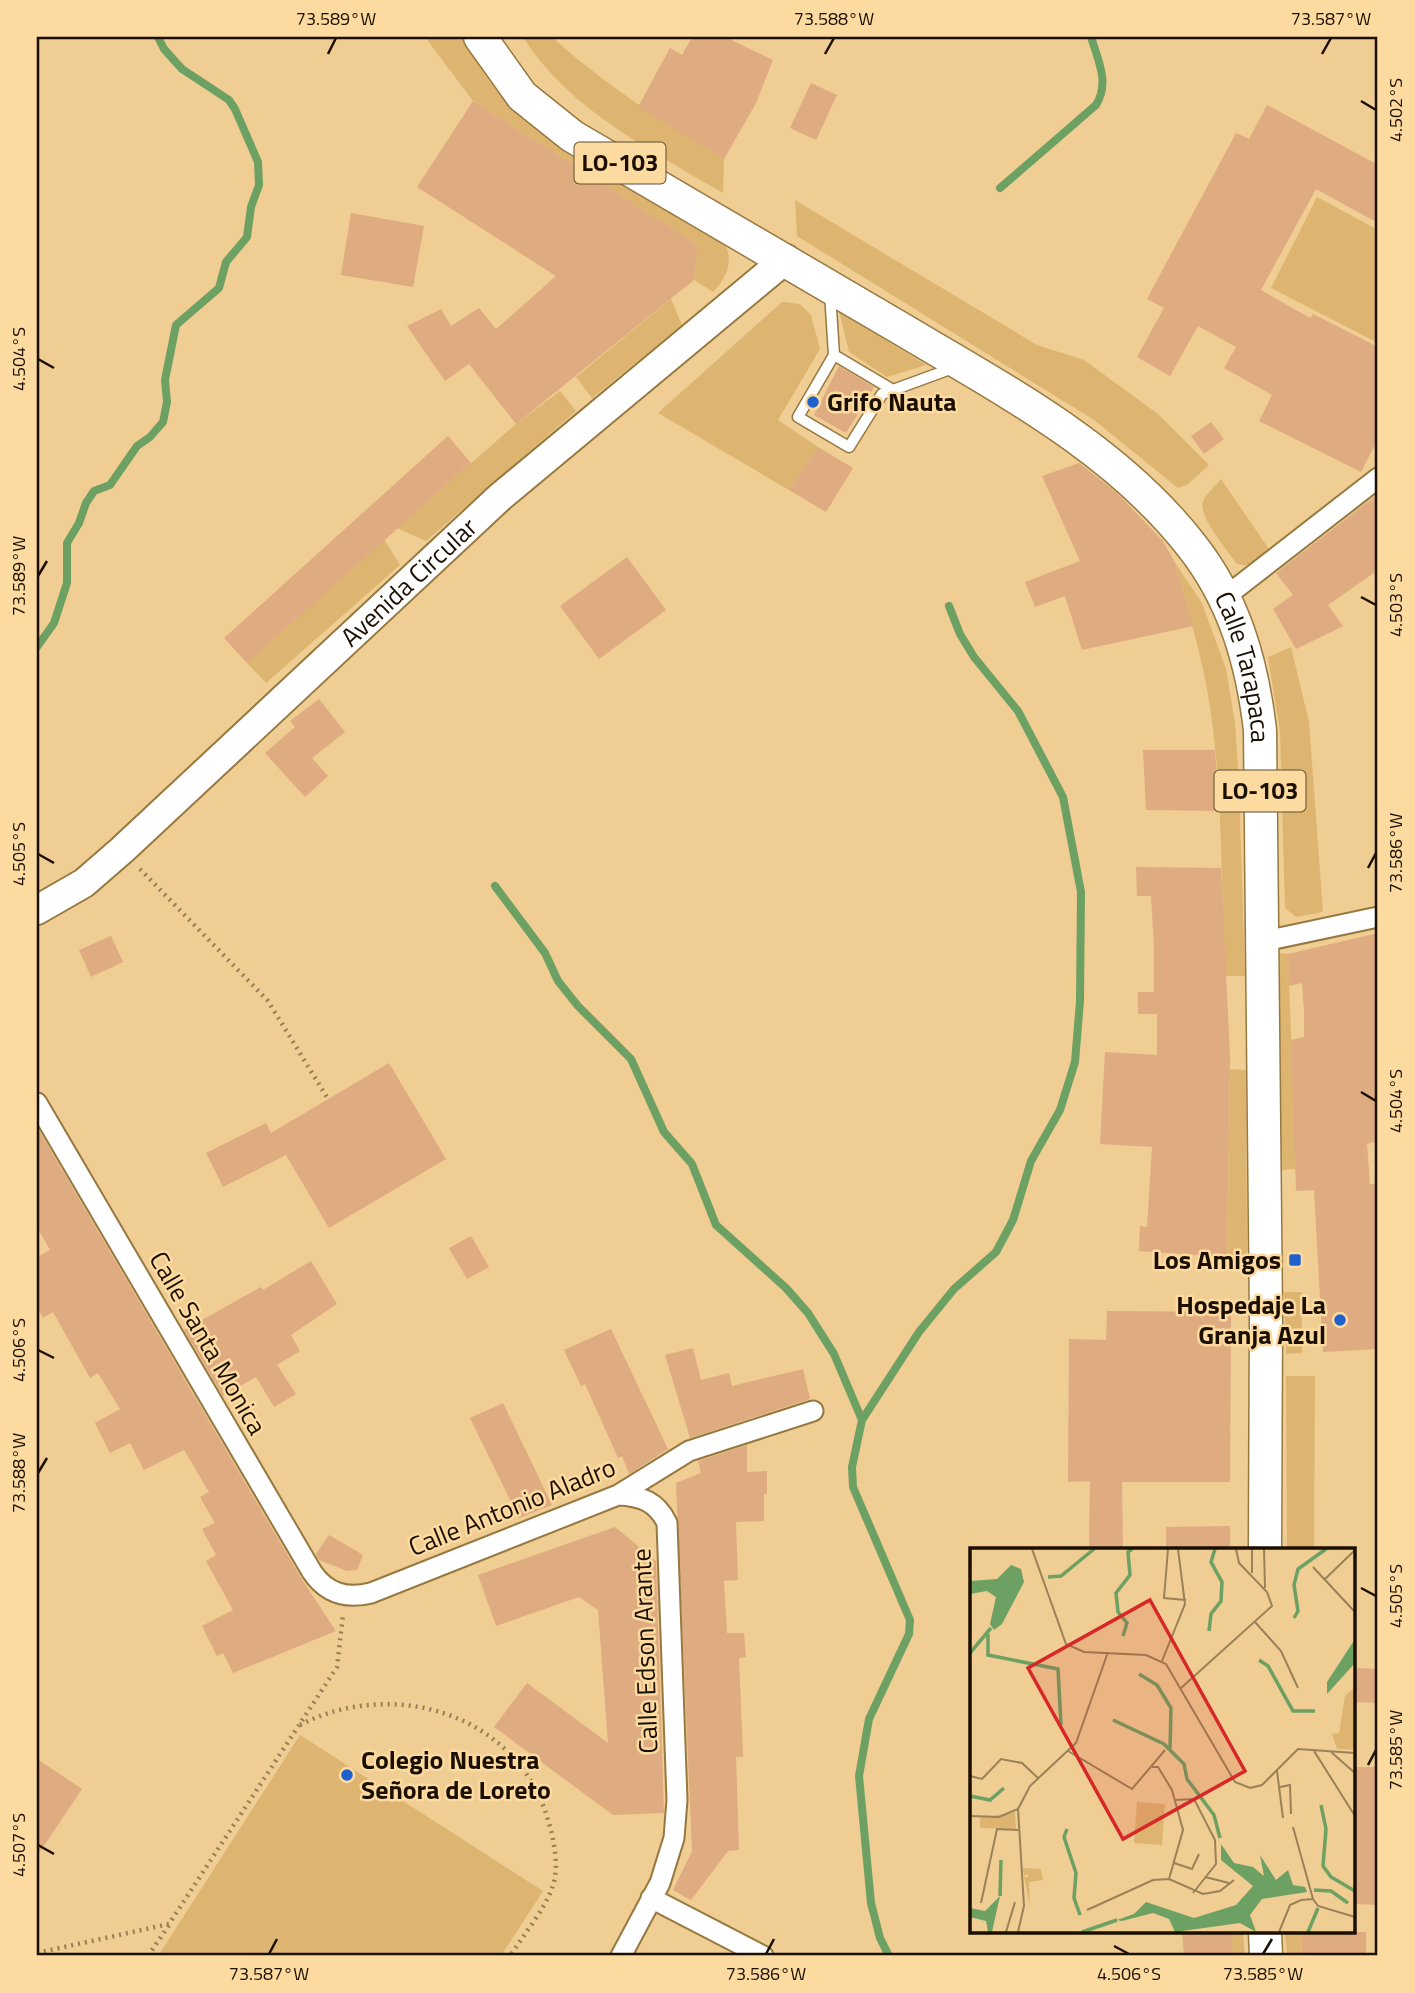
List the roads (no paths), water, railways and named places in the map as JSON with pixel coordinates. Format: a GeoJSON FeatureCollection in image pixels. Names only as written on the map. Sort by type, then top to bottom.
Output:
{"type":"FeatureCollection","features":[{"type":"Feature","properties":{"kind":"main road","name":"LO-103"},"geometry":{"type":"LineString","coordinates":[[480,37],[522,96],[572,135],[786,259]]}},
{"type":"Feature","properties":{"kind":"main road","name":"Calle Tarapaca"},"geometry":{"type":"LineString","coordinates":[[786,259],[1061,424],[1115,469],[1156,506],[1192,546],[1225,597],[1246,648],[1260,730],[1260,942],[1266,1319],[1265,1548]]}},
{"type":"Feature","properties":{"kind":"main road"},"geometry":{"type":"LineString","coordinates":[[1265,1934],[1266,1956]]}},
{"type":"Feature","properties":{"kind":"street","name":"Avenida Circular"},"geometry":{"type":"LineString","coordinates":[[37,910],[84,883],[122,850],[500,498],[786,259]]}},
{"type":"Feature","properties":{"kind":"street"},"geometry":{"type":"LineString","coordinates":[[1225,597],[1378,478]]}},
{"type":"Feature","properties":{"kind":"street"},"geometry":{"type":"LineString","coordinates":[[1260,942],[1378,917]]}},
{"type":"Feature","properties":{"kind":"street","name":"Calle Santa Monica"},"geometry":{"type":"LineString","coordinates":[[37,1103],[312,1572],[319,1583],[345,1596]]}},
{"type":"Feature","properties":{"kind":"street","name":"Calle Antonio Aladro"},"geometry":{"type":"LineString","coordinates":[[345,1596],[371,1593],[618,1495],[689,1451],[813,1411]]}},
{"type":"Feature","properties":{"kind":"street","name":"Calle Edson Arante"},"geometry":{"type":"LineString","coordinates":[[618,1495],[648,1501],[661,1510],[667,1523],[677,1800],[674,1838],[660,1883],[621,1956]]}},
{"type":"Feature","properties":{"kind":"street"},"geometry":{"type":"LineString","coordinates":[[651,1898],[763,1956]]}},
{"type":"Feature","properties":{"kind":"lane"},"geometry":{"type":"LineString","coordinates":[[829,286],[834,355],[798,417],[808,424],[849,447],[882,394],[962,365]]}},
{"type":"Feature","properties":{"kind":"lane"},"geometry":{"type":"LineString","coordinates":[[834,355],[893,390]]}},
{"type":"Feature","properties":{"kind":"waterway"},"geometry":{"type":"LineString","coordinates":[[37,647],[54,623],[67,583],[67,543],[79,523],[86,503],[94,491],[110,485],[137,446],[150,437],[163,422],[167,402],[165,380],[176,325],[219,288],[226,262],[247,237],[251,207],[259,185],[258,162],[229,100],[182,69],[164,49],[158,37]]}},
{"type":"Feature","properties":{"kind":"waterway"},"geometry":{"type":"LineString","coordinates":[[1000,188],[1096,105],[1102,80],[1091,37]]}},
{"type":"Feature","properties":{"kind":"waterway"},"geometry":{"type":"LineString","coordinates":[[862,1420],[919,1332],[954,1289],[996,1252],[1013,1220],[1031,1161],[1060,1110],[1075,1062],[1080,1001],[1081,892],[1063,797],[1018,711],[974,657],[960,634],[949,606]]}},
{"type":"Feature","properties":{"kind":"waterway"},"geometry":{"type":"LineString","coordinates":[[495,886],[545,953],[558,981],[578,1006],[631,1059],[664,1132],[692,1164],[716,1225],[786,1288],[808,1313],[834,1354],[862,1420],[852,1467],[853,1487],[910,1620],[909,1634],[869,1719],[859,1776],[871,1903],[880,1938],[889,1956]]}},
{"type":"Feature","properties":{"kind":"place","name":"Grifo Nauta"},"geometry":{"type":"Point","coordinates":[813,402]}},
{"type":"Feature","properties":{"kind":"place","name":"Los Amigos"},"geometry":{"type":"Point","coordinates":[1295,1260]}},
{"type":"Feature","properties":{"kind":"place","name":"Hospedaje La Granja Azul"},"geometry":{"type":"Point","coordinates":[1340,1320]}},
{"type":"Feature","properties":{"kind":"place","name":"Colegio Nuestra Señora de Loreto"},"geometry":{"type":"Point","coordinates":[347,1775]}}]}
